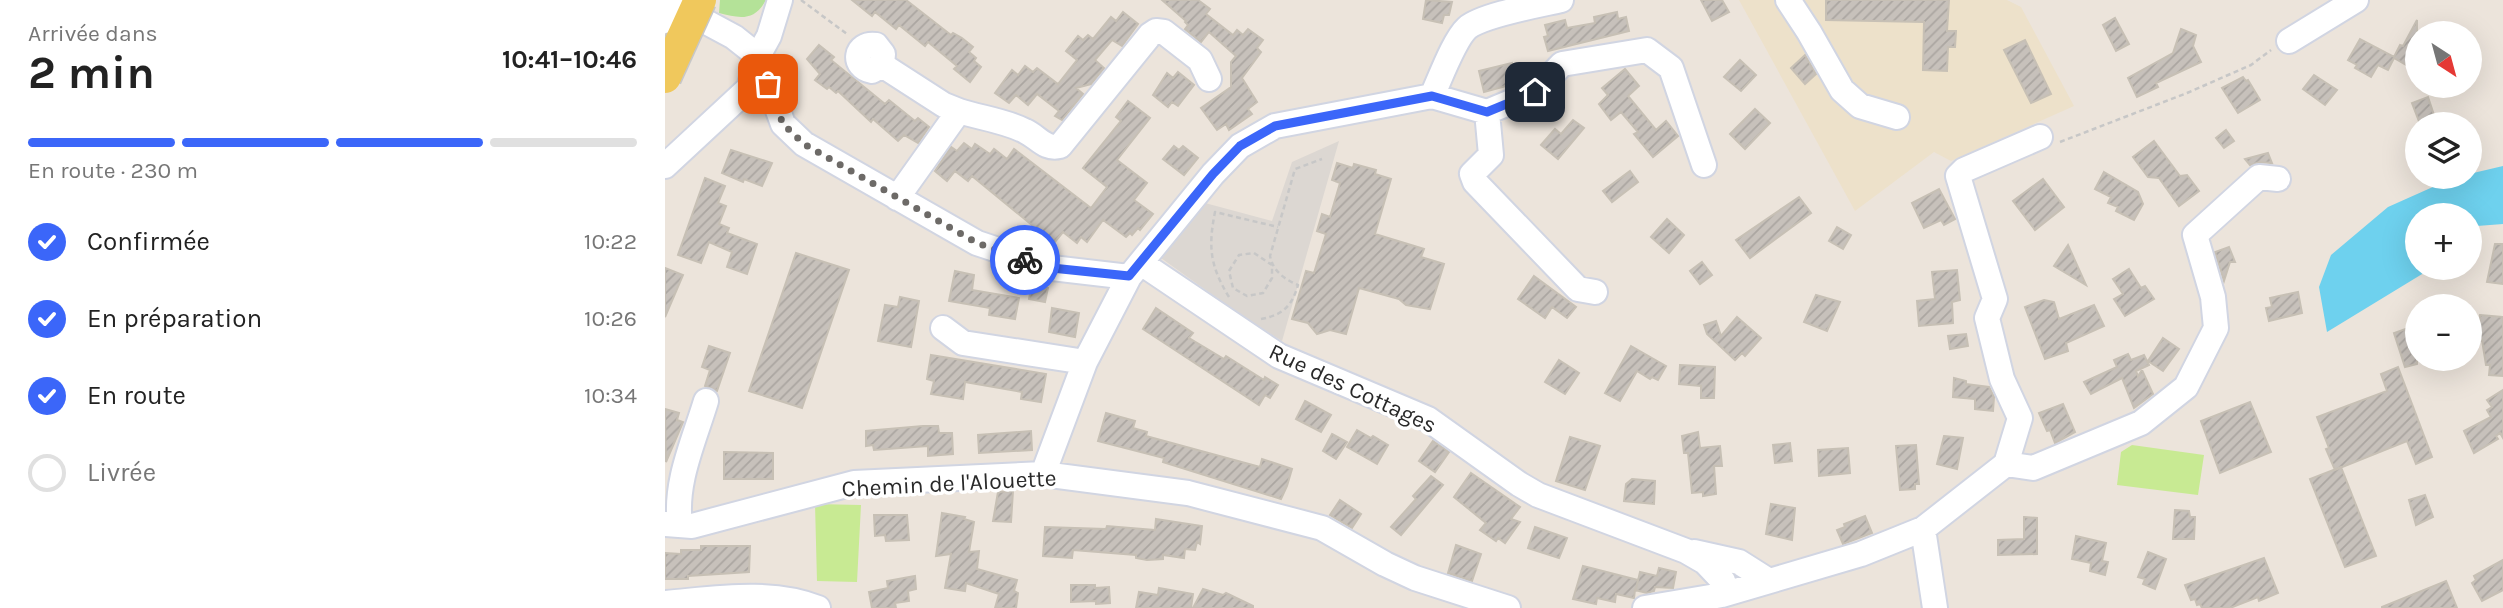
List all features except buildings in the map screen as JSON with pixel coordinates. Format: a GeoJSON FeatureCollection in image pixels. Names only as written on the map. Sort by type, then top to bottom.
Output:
{"type":"FeatureCollection","features":[{"type":"Feature","properties":{"kind":"main road"},"geometry":{"type":"LineString","coordinates":[[665,77],[700,0]]}},
{"type":"Feature","properties":{"kind":"street"},"geometry":{"type":"LineString","coordinates":[[665,0],[734,37],[758,56]]}},
{"type":"Feature","properties":{"kind":"street"},"geometry":{"type":"LineString","coordinates":[[665,21],[675,0]]}},
{"type":"Feature","properties":{"kind":"street"},"geometry":{"type":"LineString","coordinates":[[665,166],[749,88],[758,56],[769,36],[781,0]]}},
{"type":"Feature","properties":{"kind":"street"},"geometry":{"type":"LineString","coordinates":[[1432,96],[1467,28],[1486,19],[1561,0]]}},
{"type":"Feature","properties":{"kind":"street"},"geometry":{"type":"LineString","coordinates":[[1788,0],[1842,90],[1860,106],[1897,117]]}},
{"type":"Feature","properties":{"kind":"street"},"geometry":{"type":"LineString","coordinates":[[2289,41],[2356,0]]}},
{"type":"Feature","properties":{"kind":"street"},"geometry":{"type":"LineString","coordinates":[[860,50],[864,46],[876,45],[883,54],[881,65],[944,105],[1024,130],[1046,146],[1057,147],[1066,141],[1150,35],[1156,31],[1164,32],[1200,60],[1209,79]]}},
{"type":"Feature","properties":{"kind":"street"},"geometry":{"type":"LineString","coordinates":[[1043,474],[1085,362],[1135,270],[1213,174],[1240,146],[1275,126],[1432,96],[1487,112],[1535,92],[1562,64],[1647,50],[1671,68],[1704,164]]}},
{"type":"Feature","properties":{"kind":"street","name":"Rue des Cottages"},"geometry":{"type":"LineString","coordinates":[[758,56],[783,124],[804,144],[977,243],[1052,268],[1135,270],[1279,356],[1427,419],[1538,495],[1686,551],[1739,562],[1769,581]]}},
{"type":"Feature","properties":{"kind":"street"},"geometry":{"type":"LineString","coordinates":[[897,198],[960,111]]}},
{"type":"Feature","properties":{"kind":"street"},"geometry":{"type":"LineString","coordinates":[[1487,112],[1491,155],[1472,174],[1475,183],[1578,289],[1595,292]]}},
{"type":"Feature","properties":{"kind":"street"},"geometry":{"type":"LineString","coordinates":[[1645,608],[1713,596],[1861,554],[1923,529],[2006,464],[2020,418],[2002,379],[1987,318],[1995,299],[1958,176],[1964,170],[2040,137]]}},
{"type":"Feature","properties":{"kind":"street"},"geometry":{"type":"LineString","coordinates":[[2006,464],[2033,468],[2141,423],[2186,387],[2216,328],[2213,297],[2195,235],[2259,177],[2278,179]]}},
{"type":"Feature","properties":{"kind":"street"},"geometry":{"type":"LineString","coordinates":[[943,328],[963,343],[1085,362]]}},
{"type":"Feature","properties":{"kind":"street"},"geometry":{"type":"LineString","coordinates":[[673,524],[678,507],[679,488],[706,401]]}},
{"type":"Feature","properties":{"kind":"street","name":"Chemin de l'Alouette"},"geometry":{"type":"LineString","coordinates":[[673,524],[692,526],[854,483],[1043,474],[1188,494],[1322,528],[1415,578],[1508,608]]}},
{"type":"Feature","properties":{"kind":"street"},"geometry":{"type":"LineString","coordinates":[[1923,529],[1935,608]]}},
{"type":"Feature","properties":{"kind":"street"},"geometry":{"type":"LineString","coordinates":[[1686,551],[1701,581],[1713,596]]}},
{"type":"Feature","properties":{"kind":"street"},"geometry":{"type":"LineString","coordinates":[[665,603],[778,598],[801,601],[818,608]]}},
{"type":"Feature","properties":{"kind":"path"},"geometry":{"type":"LineString","coordinates":[[801,0],[848,34],[860,50]]}},
{"type":"Feature","properties":{"kind":"path"},"geometry":{"type":"LineString","coordinates":[[2040,137],[2063,143],[2251,65],[2263,54],[2289,41]]}},
{"type":"Feature","properties":{"kind":"path"},"geometry":{"type":"LineString","coordinates":[[1258,320],[1285,312],[1294,299],[1298,285],[1288,281],[1272,265],[1254,253],[1240,255],[1229,271],[1233,288],[1247,296],[1263,293],[1272,278],[1272,265],[1270,256],[1295,169],[1322,159]]}},
{"type":"Feature","properties":{"kind":"path"},"geometry":{"type":"LineString","coordinates":[[1232,302],[1216,274],[1211,256],[1210,238],[1215,212],[1278,227]]}},
{"type":"Feature","properties":{"kind":"shaded area"},"geometry":{"type":"Polygon","coordinates":[[[1739,0],[2007,0],[2021,7],[2074,106],[1951,161],[1934,152],[1855,211],[1739,0]]]}},
{"type":"Feature","properties":{"kind":"shaded area"},"geometry":{"type":"Polygon","coordinates":[[[1339,141],[1282,341],[1161,258],[1205,203],[1272,221],[1292,162],[1339,141]]]}},
{"type":"Feature","properties":{"kind":"green space"},"geometry":{"type":"Polygon","coordinates":[[[720,0],[766,0],[756,12],[739,17],[719,13],[720,0]]]}},
{"type":"Feature","properties":{"kind":"green space"},"geometry":{"type":"Polygon","coordinates":[[[2132,445],[2204,455],[2198,495],[2117,485],[2121,452],[2132,445]]]}},
{"type":"Feature","properties":{"kind":"green space"},"geometry":{"type":"Polygon","coordinates":[[[815,504],[861,505],[857,582],[817,581],[815,504]]]}},
{"type":"Feature","properties":{"kind":"water"},"geometry":{"type":"Polygon","coordinates":[[[2503,166],[2503,224],[2482,226],[2482,203],[2405,203],[2405,280],[2412,280],[2327,332],[2319,287],[2331,255],[2388,207],[2428,189],[2482,189],[2482,171],[2503,166]]]}},
{"type":"Feature","properties":{"kind":"way so far"},"geometry":{"type":"LineString","coordinates":[[768,84],[783,124],[804,144],[977,243],[1025,260]]}},
{"type":"Feature","properties":{"kind":"route"},"geometry":{"type":"LineString","coordinates":[[1025,260],[1052,268],[1129,276],[1213,174],[1240,146],[1275,126],[1432,96],[1487,112],[1535,92]]}}]}
